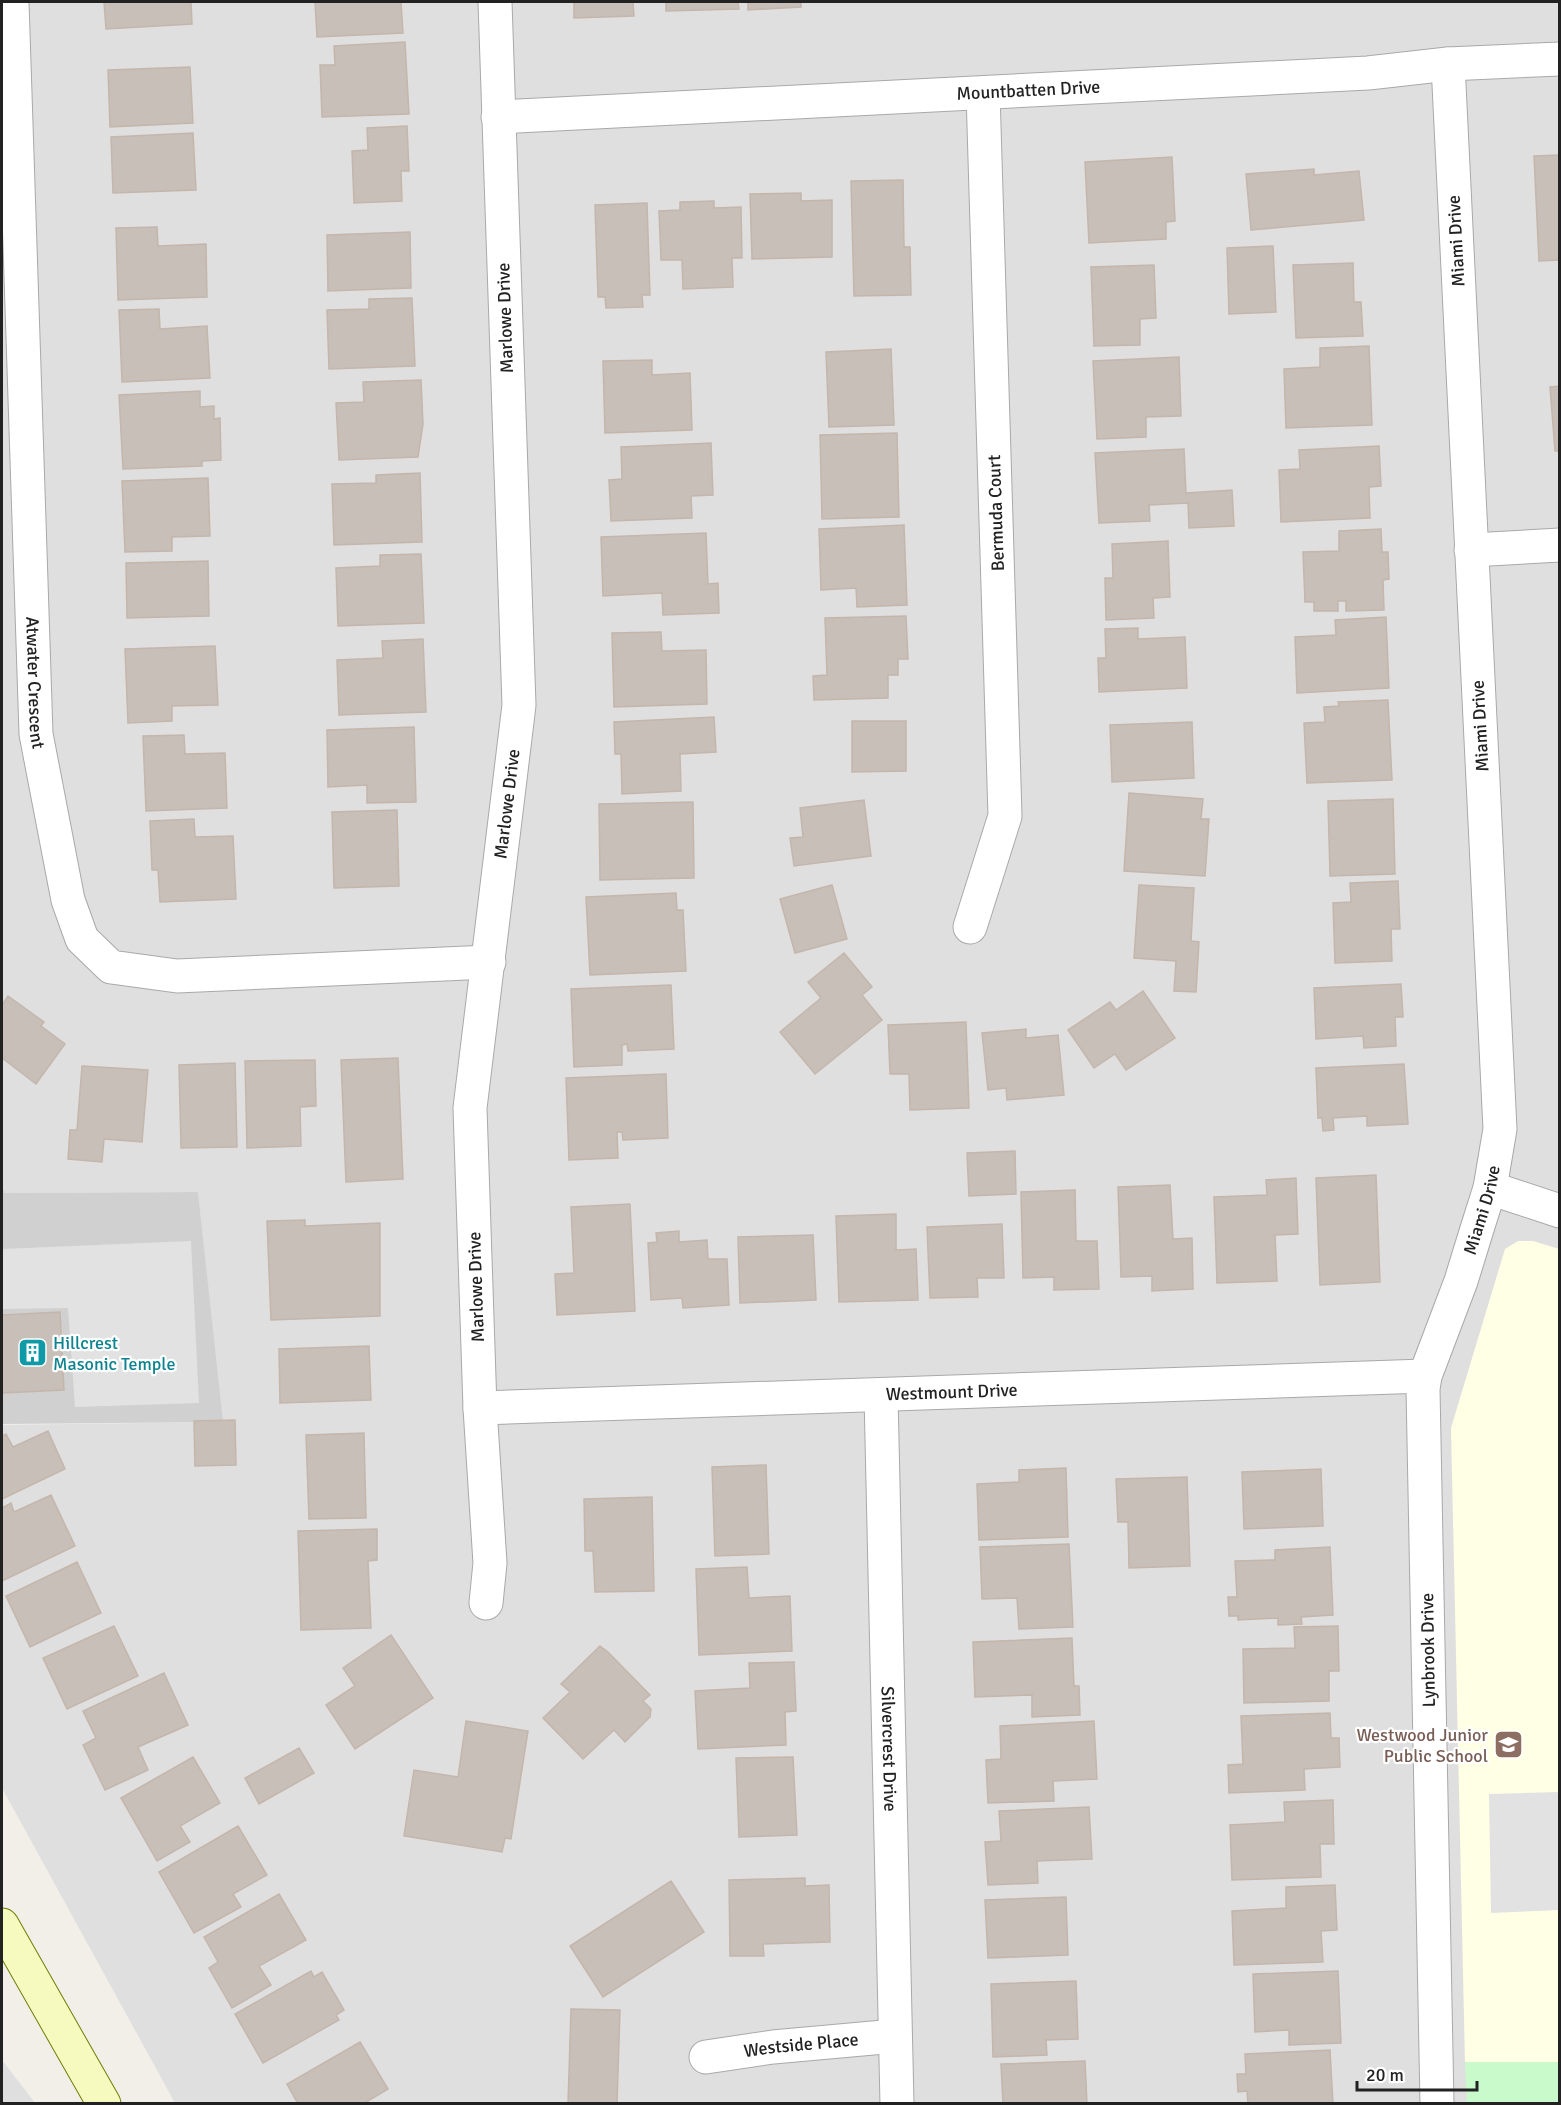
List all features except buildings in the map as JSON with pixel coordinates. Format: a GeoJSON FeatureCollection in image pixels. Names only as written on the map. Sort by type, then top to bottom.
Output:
{"type":"FeatureCollection","features":[{"type":"Feature","properties":{"kind":"main road"},"geometry":{"type":"LineString","coordinates":[[2,1924],[105,2103]]}},
{"type":"Feature","properties":{"kind":"street","name":"Atwater Crescent"},"geometry":{"type":"LineString","coordinates":[[12,2],[36,734],[69,900],[82,939],[111,967],[177,976],[489,962]]}},
{"type":"Feature","properties":{"kind":"street","name":"Marlowe Drive"},"geometry":{"type":"LineString","coordinates":[[486,1603],[490,1563],[480,1408],[470,1108],[519,705],[495,2]]}},
{"type":"Feature","properties":{"kind":"street","name":"Mountbatten Drive"},"geometry":{"type":"LineString","coordinates":[[498,117],[1368,73],[1448,64],[1560,59]]}},
{"type":"Feature","properties":{"kind":"street","name":"Miami Drive"},"geometry":{"type":"LineString","coordinates":[[1425,1376],[1461,1281],[1490,1188],[1500,1129],[1448,64]]}},
{"type":"Feature","properties":{"kind":"street","name":"Bermuda Court"},"geometry":{"type":"LineString","coordinates":[[970,927],[1005,816],[983,93]]}},
{"type":"Feature","properties":{"kind":"street"},"geometry":{"type":"LineString","coordinates":[[1472,550],[1560,544]]}},
{"type":"Feature","properties":{"kind":"street"},"geometry":{"type":"LineString","coordinates":[[1490,1188],[1560,1211]]}},
{"type":"Feature","properties":{"kind":"street","name":"Westmount Drive"},"geometry":{"type":"LineString","coordinates":[[480,1408],[1425,1376]]}},
{"type":"Feature","properties":{"kind":"street","name":"Lynbrook Drive"},"geometry":{"type":"LineString","coordinates":[[1425,1376],[1423,1389],[1424,1458],[1437,2103]]}},
{"type":"Feature","properties":{"kind":"street","name":"Silvercrest Drive"},"geometry":{"type":"LineString","coordinates":[[881,1395],[897,2103]]}},
{"type":"Feature","properties":{"kind":"street","name":"Westside Place"},"geometry":{"type":"LineString","coordinates":[[706,2057],[773,2047],[895,2036]]}},
{"type":"Feature","properties":{"kind":"shaded area"},"geometry":{"type":"Polygon","coordinates":[[[2,2],[1559,2],[1559,2103],[175,2103],[2,1788],[2,1425],[222,1422],[198,1192],[5,1193],[2,1187],[2,2]]]}},
{"type":"Feature","properties":{"kind":"shaded area"},"geometry":{"type":"Polygon","coordinates":[[[2,1187],[5,1193],[198,1192],[223,1422],[2,1424],[2,1187]]]}},
{"type":"Feature","properties":{"kind":"shaded area"},"geometry":{"type":"Polygon","coordinates":[[[191,1241],[199,1403],[75,1407],[68,1308],[2,1309],[2,1249],[191,1241]]]}},
{"type":"Feature","properties":{"kind":"shaded area","name":"Westwood Junior Public School"},"geometry":{"type":"Polygon","coordinates":[[[1518,1241],[1533,1241],[1559,1249],[1559,2062],[1465,2062],[1451,1428],[1505,1249],[1518,1241]]]}},
{"type":"Feature","properties":{"kind":"shaded area"},"geometry":{"type":"Polygon","coordinates":[[[1559,1792],[1559,1910],[1491,1913],[1489,1794],[1559,1792]]]}},
{"type":"Feature","properties":{"kind":"shaded area"},"geometry":{"type":"Polygon","coordinates":[[[2,2060],[35,2103],[2,2103],[2,2060]]]}},
{"type":"Feature","properties":{"kind":"green space"},"geometry":{"type":"Polygon","coordinates":[[[1465,2062],[1559,2062],[1559,2103],[1467,2103],[1465,2062]]]}},
{"type":"Feature","properties":{"kind":"place","name":"Hillcrest Masonic Temple"},"geometry":{"type":"Point","coordinates":[32,1353]}},
{"type":"Feature","properties":{"kind":"place","name":"Westwood Junior Public School"},"geometry":{"type":"Point","coordinates":[1509,1745]}}]}
